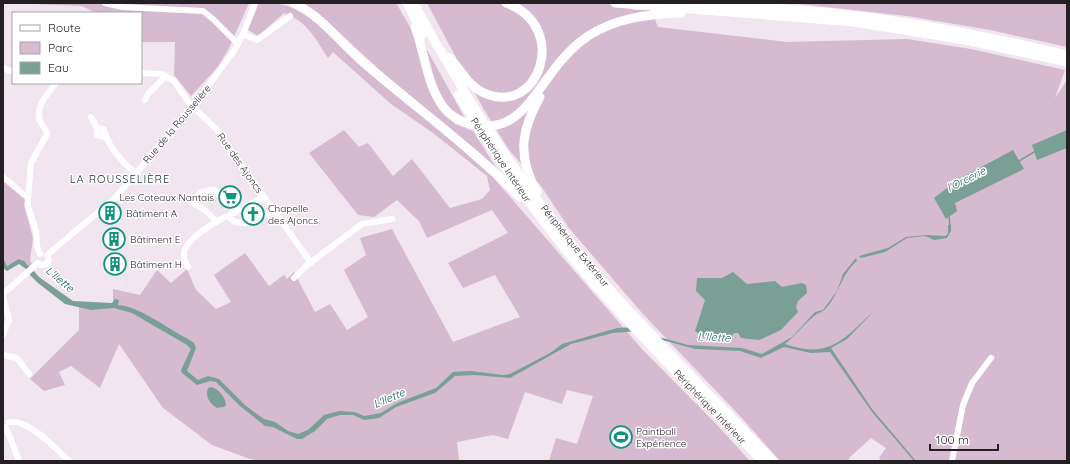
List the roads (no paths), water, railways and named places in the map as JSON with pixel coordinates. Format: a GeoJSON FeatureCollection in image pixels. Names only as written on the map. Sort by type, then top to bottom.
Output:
{"type":"FeatureCollection","features":[{"type":"Feature","properties":{"kind":"highway"},"geometry":{"type":"LineString","coordinates":[[294,3],[320,19],[361,60],[489,169],[521,199],[544,229],[552,232]]}},
{"type":"Feature","properties":{"kind":"highway","name":"Périphérique Intérieur"},"geometry":{"type":"LineString","coordinates":[[407,3],[441,66],[485,139],[512,179],[552,232],[633,320],[653,348],[762,461]]}},
{"type":"Feature","properties":{"kind":"highway","name":"Périphérique Extérieur"},"geometry":{"type":"LineString","coordinates":[[414,3],[444,59],[472,105],[514,169],[548,214],[633,320],[664,347],[773,461]]}},
{"type":"Feature","properties":{"kind":"highway"},"geometry":{"type":"LineString","coordinates":[[419,3],[474,101],[472,105]]}},
{"type":"Feature","properties":{"kind":"highway"},"geometry":{"type":"LineString","coordinates":[[448,57],[469,83],[484,93],[495,96],[506,96],[527,87],[540,69],[543,59],[541,42],[535,27],[528,17],[506,3]]}},
{"type":"Feature","properties":{"kind":"highway"},"geometry":{"type":"LineString","coordinates":[[616,3],[802,17],[874,25],[965,40],[1067,62]]}},
{"type":"Feature","properties":{"kind":"highway"},"geometry":{"type":"LineString","coordinates":[[694,3],[810,11],[873,18],[967,33],[1067,55]]}},
{"type":"Feature","properties":{"kind":"highway"},"geometry":{"type":"LineString","coordinates":[[414,18],[414,27],[436,95],[447,112],[463,122],[476,126],[491,126],[503,124],[517,115],[530,103],[564,58],[582,40],[603,28],[617,21],[656,14],[712,11]]}},
{"type":"Feature","properties":{"kind":"highway"},"geometry":{"type":"LineString","coordinates":[[548,214],[546,205],[527,172],[523,156],[523,141],[531,114],[561,67],[564,58]]}},
{"type":"Feature","properties":{"kind":"street"},"geometry":{"type":"LineString","coordinates":[[105,3],[122,7],[203,11],[238,44]]}},
{"type":"Feature","properties":{"kind":"street","name":"Rue de la Rousselière"},"geometry":{"type":"LineString","coordinates":[[48,255],[115,198],[193,106],[224,66],[238,44],[255,3]]}},
{"type":"Feature","properties":{"kind":"street"},"geometry":{"type":"LineString","coordinates":[[243,34],[257,40],[290,16]]}},
{"type":"Feature","properties":{"kind":"street"},"geometry":{"type":"LineString","coordinates":[[142,73],[166,76]]}},
{"type":"Feature","properties":{"kind":"street"},"geometry":{"type":"LineString","coordinates":[[145,100],[148,94],[166,76]]}},
{"type":"Feature","properties":{"kind":"street","name":"Rue des Ajoncs"},"geometry":{"type":"LineString","coordinates":[[166,76],[174,81],[193,106],[216,129],[311,263]]}},
{"type":"Feature","properties":{"kind":"street"},"geometry":{"type":"LineString","coordinates":[[40,254],[37,246],[36,231],[28,206],[31,163],[47,134],[46,128],[41,123],[40,108],[45,97],[55,84]]}},
{"type":"Feature","properties":{"kind":"street"},"geometry":{"type":"LineString","coordinates":[[91,117],[97,128],[104,129],[105,137],[118,156],[136,173]]}},
{"type":"Feature","properties":{"kind":"street"},"geometry":{"type":"LineString","coordinates":[[3,177],[28,198]]}},
{"type":"Feature","properties":{"kind":"street"},"geometry":{"type":"LineString","coordinates":[[217,222],[206,211],[192,202],[201,192],[214,190],[231,206],[235,213]]}},
{"type":"Feature","properties":{"kind":"street"},"geometry":{"type":"LineString","coordinates":[[188,267],[184,259],[185,250],[201,232],[264,197]]}},
{"type":"Feature","properties":{"kind":"street"},"geometry":{"type":"LineString","coordinates":[[228,216],[237,223],[244,223],[273,211]]}},
{"type":"Feature","properties":{"kind":"street"},"geometry":{"type":"LineString","coordinates":[[294,278],[362,224],[392,219]]}},
{"type":"Feature","properties":{"kind":"street"},"geometry":{"type":"LineString","coordinates":[[40,254],[48,255],[49,258],[47,264],[43,266],[38,263],[36,259],[40,254]]}},
{"type":"Feature","properties":{"kind":"street"},"geometry":{"type":"LineString","coordinates":[[4,289],[38,263]]}},
{"type":"Feature","properties":{"kind":"street"},"geometry":{"type":"LineString","coordinates":[[3,297],[9,320],[3,335]]}},
{"type":"Feature","properties":{"kind":"street"},"geometry":{"type":"LineString","coordinates":[[3,355],[17,358],[29,374]]}},
{"type":"Feature","properties":{"kind":"street"},"geometry":{"type":"LineString","coordinates":[[952,461],[963,405],[972,383],[991,358]]}},
{"type":"Feature","properties":{"kind":"street"},"geometry":{"type":"LineString","coordinates":[[19,461],[5,424],[20,423],[37,432],[69,461]]}},
{"type":"Feature","properties":{"kind":"water"},"geometry":{"type":"Polygon","coordinates":[[[1067,130],[1067,148],[1037,160],[1032,145],[1067,130]]]}},
{"type":"Feature","properties":{"kind":"water"},"geometry":{"type":"Polygon","coordinates":[[[1013,150],[1024,169],[955,203],[957,211],[946,219],[934,198],[959,179],[1013,150]]]}},
{"type":"Feature","properties":{"kind":"water"},"geometry":{"type":"Polygon","coordinates":[[[948,225],[951,225],[951,231],[947,238],[934,240],[925,236],[907,238],[885,252],[861,258],[859,256],[888,248],[906,237],[926,235],[945,236],[948,234],[948,225]]]}},
{"type":"Feature","properties":{"kind":"water"},"geometry":{"type":"Polygon","coordinates":[[[3,258],[7,266],[19,259],[24,261],[29,267],[26,269],[19,264],[7,271],[3,268],[3,258]]]}},
{"type":"Feature","properties":{"kind":"water"},"geometry":{"type":"Polygon","coordinates":[[[856,258],[857,261],[844,277],[837,291],[843,274],[856,258]]]}},
{"type":"Feature","properties":{"kind":"water"},"geometry":{"type":"Polygon","coordinates":[[[33,270],[39,277],[73,301],[112,303],[115,299],[119,300],[118,305],[135,309],[188,339],[194,343],[196,348],[187,371],[198,380],[208,376],[219,379],[246,406],[264,419],[275,422],[288,431],[298,434],[308,430],[324,415],[339,411],[355,412],[364,416],[381,413],[397,403],[436,388],[453,372],[471,371],[503,375],[510,374],[550,353],[562,344],[617,328],[635,327],[659,337],[688,345],[742,348],[762,354],[792,337],[815,312],[823,310],[837,291],[826,309],[810,319],[793,337],[785,344],[801,348],[826,348],[836,344],[875,310],[847,339],[831,348],[872,409],[916,461],[914,461],[872,412],[830,352],[811,353],[784,347],[761,358],[740,351],[695,349],[666,341],[645,340],[638,331],[613,333],[571,344],[510,378],[475,375],[455,376],[435,393],[396,407],[379,418],[364,420],[353,415],[340,415],[327,419],[315,431],[302,439],[297,439],[273,427],[265,426],[240,406],[216,382],[210,381],[197,385],[182,373],[181,370],[191,349],[187,345],[132,313],[114,308],[91,310],[65,304],[29,274],[33,270]]]}},
{"type":"Feature","properties":{"kind":"water","name":"L'Ilette"},"geometry":{"type":"Polygon","coordinates":[[[733,272],[747,284],[775,281],[782,287],[802,283],[806,285],[807,293],[798,301],[796,307],[798,312],[781,330],[759,340],[741,338],[738,333],[734,333],[729,340],[704,337],[695,331],[705,300],[696,291],[697,278],[722,278],[733,272]]]}},
{"type":"Feature","properties":{"kind":"water"},"geometry":{"type":"Polygon","coordinates":[[[212,387],[223,396],[226,405],[224,407],[217,408],[207,397],[208,388],[212,387]]]}},
{"type":"Feature","properties":{"kind":"waterway","name":"l'Orcerie"},"geometry":{"type":"LineString","coordinates":[[1019,161],[1034,152]]}},
{"type":"Feature","properties":{"kind":"waterway","name":"l'Orcerie"},"geometry":{"type":"LineString","coordinates":[[949,215],[950,228]]}},
{"type":"Feature","properties":{"kind":"place","name":"Les Coteaux Nantais"},"geometry":{"type":"Point","coordinates":[230,197]}},
{"type":"Feature","properties":{"kind":"place","name":"Bâtiment A"},"geometry":{"type":"Point","coordinates":[110,213]}},
{"type":"Feature","properties":{"kind":"place","name":"Chapelle des Ajoncs"},"geometry":{"type":"Point","coordinates":[253,214]}},
{"type":"Feature","properties":{"kind":"place","name":"Bâtiment E"},"geometry":{"type":"Point","coordinates":[114,239]}},
{"type":"Feature","properties":{"kind":"place","name":"Bâtiment H"},"geometry":{"type":"Point","coordinates":[115,264]}},
{"type":"Feature","properties":{"kind":"place","name":"Paintball Expérience"},"geometry":{"type":"Point","coordinates":[621,437]}},
{"type":"Feature","properties":{"kind":"district","name":"LA ROUSSELIÈRE"},"geometry":{"type":"Point","coordinates":[120,179]}}]}
